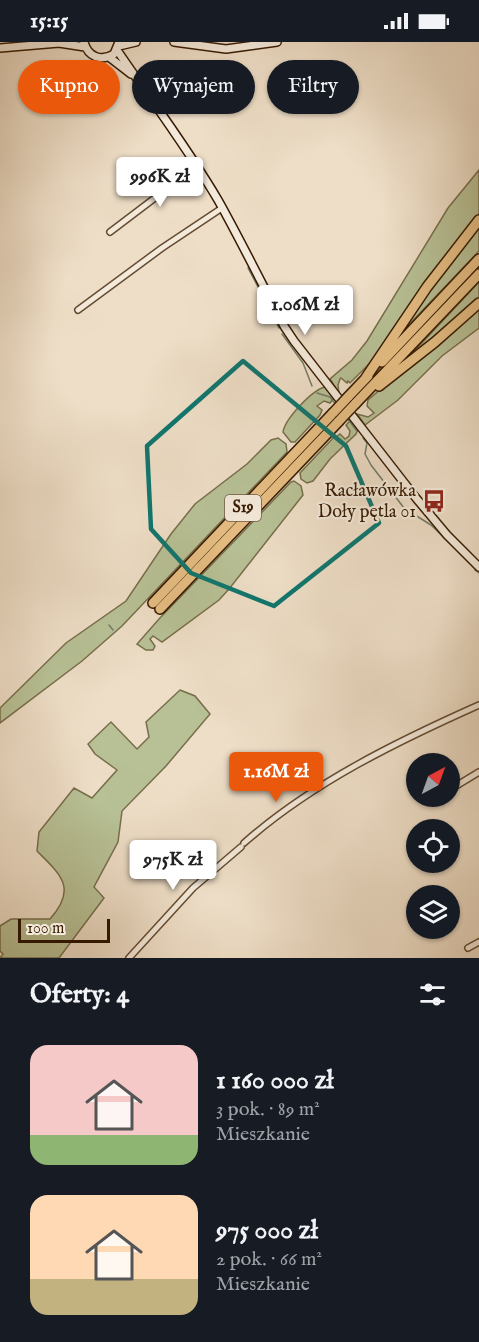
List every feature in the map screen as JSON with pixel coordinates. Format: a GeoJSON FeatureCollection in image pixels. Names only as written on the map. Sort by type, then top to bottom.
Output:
{"type":"FeatureCollection","features":[{"type":"Feature","properties":{"kind":"highway"},"geometry":{"type":"LineString","coordinates":[[365,379],[427,287],[479,220]]}},
{"type":"Feature","properties":{"kind":"highway","name":"S19"},"geometry":{"type":"LineString","coordinates":[[352,400],[365,379],[479,259]]}},
{"type":"Feature","properties":{"kind":"highway","name":"S19"},"geometry":{"type":"LineString","coordinates":[[157,606],[352,400],[479,274]]}},
{"type":"Feature","properties":{"kind":"highway"},"geometry":{"type":"LineString","coordinates":[[352,400],[435,342],[479,303]]}},
{"type":"Feature","properties":{"kind":"street"},"geometry":{"type":"LineString","coordinates":[[109,57],[118,46],[136,42]]}},
{"type":"Feature","properties":{"kind":"street"},"geometry":{"type":"LineString","coordinates":[[174,42],[226,49],[277,42]]}},
{"type":"Feature","properties":{"kind":"street"},"geometry":{"type":"LineString","coordinates":[[0,48],[60,43],[85,45],[93,56],[109,57],[132,74]]}},
{"type":"Feature","properties":{"kind":"street"},"geometry":{"type":"LineString","coordinates":[[118,46],[132,72]]}},
{"type":"Feature","properties":{"kind":"street"},"geometry":{"type":"LineString","coordinates":[[163,114],[222,208],[294,341],[416,498],[447,535],[479,567]]}},
{"type":"Feature","properties":{"kind":"street"},"geometry":{"type":"LineString","coordinates":[[110,232],[197,166]]}},
{"type":"Feature","properties":{"kind":"street"},"geometry":{"type":"LineString","coordinates":[[78,310],[162,248],[222,208]]}},
{"type":"Feature","properties":{"kind":"street"},"geometry":{"type":"LineString","coordinates":[[129,958],[193,888],[293,804],[354,766],[479,705]]}},
{"type":"Feature","properties":{"kind":"street"},"geometry":{"type":"LineString","coordinates":[[460,784],[479,772]]}},
{"type":"Feature","properties":{"kind":"street"},"geometry":{"type":"LineString","coordinates":[[468,948],[479,942]]}},
{"type":"Feature","properties":{"kind":"highlighted area"},"geometry":{"type":"Polygon","coordinates":[[[243,361],[346,446],[379,523],[274,606],[191,573],[151,529],[147,446],[243,361]]]}},
{"type":"Feature","properties":{"kind":"green space"},"geometry":{"type":"Polygon","coordinates":[[[479,170],[479,215],[371,362],[350,383],[340,379],[339,393],[330,379],[352,360],[367,341],[448,208],[479,170]]]}},
{"type":"Feature","properties":{"kind":"green space"},"geometry":{"type":"Polygon","coordinates":[[[479,226],[479,251],[400,334],[430,288],[479,226]]]}},
{"type":"Feature","properties":{"kind":"green space"},"geometry":{"type":"Polygon","coordinates":[[[479,264],[479,269],[353,401],[351,399],[479,264]]]}},
{"type":"Feature","properties":{"kind":"green space"},"geometry":{"type":"Polygon","coordinates":[[[479,282],[479,299],[406,360],[479,282]]]}},
{"type":"Feature","properties":{"kind":"green space"},"geometry":{"type":"Polygon","coordinates":[[[479,306],[479,328],[442,356],[398,400],[365,425],[357,414],[368,417],[374,413],[367,406],[368,400],[479,306]]]}},
{"type":"Feature","properties":{"kind":"green space"},"geometry":{"type":"Polygon","coordinates":[[[325,387],[334,398],[330,403],[324,401],[317,406],[322,410],[320,415],[295,442],[291,442],[283,432],[285,426],[313,393],[325,387]]]}},
{"type":"Feature","properties":{"kind":"green space"},"geometry":{"type":"Polygon","coordinates":[[[351,420],[358,429],[356,434],[330,459],[313,481],[307,483],[301,479],[300,473],[335,436],[340,434],[345,439],[349,436],[350,431],[346,425],[351,420]]]}},
{"type":"Feature","properties":{"kind":"green space"},"geometry":{"type":"Polygon","coordinates":[[[278,438],[286,444],[287,452],[122,626],[82,661],[0,723],[0,708],[66,643],[126,601],[171,534],[195,504],[247,464],[271,440],[278,438]]]}},
{"type":"Feature","properties":{"kind":"green space"},"geometry":{"type":"Polygon","coordinates":[[[294,481],[301,486],[303,495],[219,600],[162,642],[153,636],[150,639],[155,646],[153,650],[146,650],[137,644],[159,619],[294,481]]]}},
{"type":"Feature","properties":{"kind":"green space"},"geometry":{"type":"Polygon","coordinates":[[[180,690],[195,696],[210,714],[166,766],[122,811],[118,842],[94,887],[104,898],[59,958],[0,958],[3,954],[0,951],[0,926],[11,919],[50,919],[63,899],[63,882],[59,874],[37,851],[39,832],[74,788],[92,798],[117,770],[95,754],[88,744],[111,722],[137,749],[149,737],[146,722],[180,690]]]}},
{"type":"Feature","properties":{"kind":"waterway"},"geometry":{"type":"LineString","coordinates":[[248,268],[265,300]]}},
{"type":"Feature","properties":{"kind":"waterway"},"geometry":{"type":"LineString","coordinates":[[269,308],[279,328]]}},
{"type":"Feature","properties":{"kind":"waterway"},"geometry":{"type":"LineString","coordinates":[[282,334],[303,363],[312,386]]}},
{"type":"Feature","properties":{"kind":"waterway"},"geometry":{"type":"LineString","coordinates":[[317,393],[330,397],[336,405]]}},
{"type":"Feature","properties":{"kind":"waterway"},"geometry":{"type":"LineString","coordinates":[[347,418],[357,431]]}},
{"type":"Feature","properties":{"kind":"waterway"},"geometry":{"type":"LineString","coordinates":[[363,438],[367,443],[365,454],[371,465],[404,508],[431,525],[471,564]]}},
{"type":"Feature","properties":{"kind":"waterway"},"geometry":{"type":"LineString","coordinates":[[475,570],[479,573]]}},
{"type":"Feature","properties":{"kind":"waterway"},"geometry":{"type":"LineString","coordinates":[[109,625],[113,630]]}},
{"type":"Feature","properties":{"kind":"place","name":"Racławówka Doły pętla 01"},"geometry":{"type":"Point","coordinates":[434,501]}}]}
